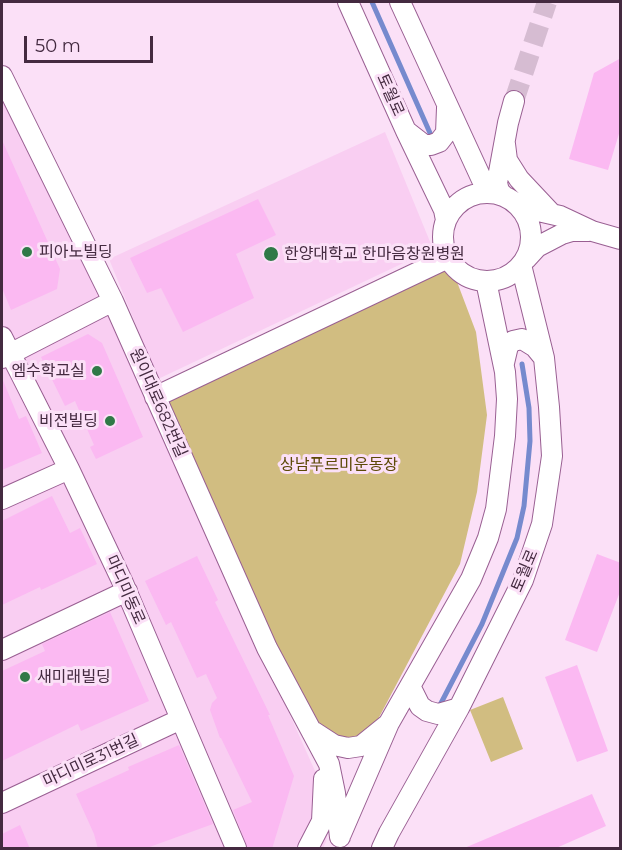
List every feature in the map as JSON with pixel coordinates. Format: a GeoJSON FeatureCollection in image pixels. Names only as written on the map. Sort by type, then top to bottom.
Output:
{"type":"FeatureCollection","features":[{"type":"Feature","properties":{"kind":"street","name":"토월로"},"geometry":{"type":"LineString","coordinates":[[348,2],[444,210],[446,220]]}},
{"type":"Feature","properties":{"kind":"street"},"geometry":{"type":"LineString","coordinates":[[400,2],[469,154],[496,195]]}},
{"type":"Feature","properties":{"kind":"street","name":"원이대로682번길"},"geometry":{"type":"LineString","coordinates":[[2,76],[113,301],[267,648],[329,764],[333,783],[337,843]]}},
{"type":"Feature","properties":{"kind":"street"},"geometry":{"type":"LineString","coordinates":[[496,195],[499,191],[497,183],[514,101]]}},
{"type":"Feature","properties":{"kind":"street"},"geometry":{"type":"LineString","coordinates":[[406,131],[424,145],[439,142],[446,133],[447,106]]}},
{"type":"Feature","properties":{"kind":"street"},"geometry":{"type":"LineString","coordinates":[[469,154],[476,158],[490,159],[497,155],[505,144]]}},
{"type":"Feature","properties":{"kind":"street"},"geometry":{"type":"LineString","coordinates":[[505,144],[507,160],[519,179],[552,214]]}},
{"type":"Feature","properties":{"kind":"street"},"geometry":{"type":"LineString","coordinates":[[592,231],[572,231],[562,234],[537,247],[506,277],[486,281],[467,277],[456,269],[443,245],[446,220],[456,206],[467,197],[481,193],[509,198],[521,207],[552,214],[592,231],[621,239]]}},
{"type":"Feature","properties":{"kind":"street"},"geometry":{"type":"LineString","coordinates":[[521,207],[528,220],[531,233],[531,247],[523,262]]}},
{"type":"Feature","properties":{"kind":"street"},"geometry":{"type":"LineString","coordinates":[[155,397],[448,258]]}},
{"type":"Feature","properties":{"kind":"street","name":"토월로"},"geometry":{"type":"LineString","coordinates":[[386,843],[459,708],[523,579],[542,524],[552,456],[544,358],[523,262]]}},
{"type":"Feature","properties":{"kind":"street"},"geometry":{"type":"LineString","coordinates":[[337,843],[389,723],[471,579],[488,538],[496,509],[507,399],[503,364],[486,281]]}},
{"type":"Feature","properties":{"kind":"street"},"geometry":{"type":"LineString","coordinates":[[4,350],[113,301]]}},
{"type":"Feature","properties":{"kind":"street"},"geometry":{"type":"LineString","coordinates":[[503,364],[508,346],[513,341],[522,339],[530,342],[544,358]]}},
{"type":"Feature","properties":{"kind":"street","name":"마디미동로"},"geometry":{"type":"LineString","coordinates":[[4,350],[69,469],[127,591],[231,846]]}},
{"type":"Feature","properties":{"kind":"street"},"geometry":{"type":"LineString","coordinates":[[2,499],[69,469]]}},
{"type":"Feature","properties":{"kind":"street"},"geometry":{"type":"LineString","coordinates":[[2,650],[127,591]]}},
{"type":"Feature","properties":{"kind":"street"},"geometry":{"type":"LineString","coordinates":[[410,686],[420,706],[428,711],[438,714],[459,708]]}},
{"type":"Feature","properties":{"kind":"street","name":"마디미로31번길"},"geometry":{"type":"LineString","coordinates":[[2,803],[181,719]]}},
{"type":"Feature","properties":{"kind":"street"},"geometry":{"type":"LineString","coordinates":[[308,849],[322,821],[325,788],[316,739],[348,748],[361,746],[389,723]]}},
{"type":"Feature","properties":{"kind":"shaded area"},"geometry":{"type":"Polygon","coordinates":[[[2,91],[110,313],[328,800],[331,814],[323,848],[2,848],[2,91]]]}},
{"type":"Feature","properties":{"kind":"shaded area","name":"한양대학교 한마음창원병원"},"geometry":{"type":"Polygon","coordinates":[[[385,132],[433,249],[158,379],[109,259],[385,132]]]}},
{"type":"Feature","properties":{"kind":"green space","name":"상남푸르미운동장"},"geometry":{"type":"Polygon","coordinates":[[[448,258],[476,332],[487,415],[477,492],[460,564],[375,725],[355,739],[339,742],[315,730],[155,397],[448,258]]]}},
{"type":"Feature","properties":{"kind":"green space"},"geometry":{"type":"Polygon","coordinates":[[[503,697],[523,749],[491,762],[470,710],[503,697]]]}},
{"type":"Feature","properties":{"kind":"building"},"geometry":{"type":"Polygon","coordinates":[[[621,58],[621,127],[608,170],[569,159],[594,73],[621,58]]]}},
{"type":"Feature","properties":{"kind":"building","name":"피아노빌딩"},"geometry":{"type":"Polygon","coordinates":[[[2,140],[60,269],[57,289],[11,310],[2,288],[2,140]]]}},
{"type":"Feature","properties":{"kind":"building"},"geometry":{"type":"Polygon","coordinates":[[[258,199],[276,235],[236,254],[254,298],[183,332],[161,288],[147,293],[130,258],[258,199]]]}},
{"type":"Feature","properties":{"kind":"building"},"geometry":{"type":"Polygon","coordinates":[[[88,334],[102,343],[143,437],[96,459],[90,447],[94,445],[75,401],[65,406],[41,357],[88,334]]]}},
{"type":"Feature","properties":{"kind":"building"},"geometry":{"type":"Polygon","coordinates":[[[2,378],[19,419],[26,416],[42,453],[2,470],[2,378]]]}},
{"type":"Feature","properties":{"kind":"building"},"geometry":{"type":"Polygon","coordinates":[[[52,496],[70,533],[80,528],[97,564],[2,605],[2,521],[52,496]]]}},
{"type":"Feature","properties":{"kind":"building"},"geometry":{"type":"Polygon","coordinates":[[[597,554],[621,563],[621,589],[597,652],[565,640],[597,554]]]}},
{"type":"Feature","properties":{"kind":"building"},"geometry":{"type":"Polygon","coordinates":[[[197,556],[218,600],[215,602],[270,715],[268,715],[294,776],[272,849],[248,849],[233,810],[252,802],[220,738],[210,710],[217,698],[206,674],[197,678],[171,622],[166,625],[145,581],[197,556]]]}},
{"type":"Feature","properties":{"kind":"building"},"geometry":{"type":"Polygon","coordinates":[[[110,612],[149,701],[81,731],[78,724],[2,761],[2,671],[45,651],[42,644],[110,612]]]}},
{"type":"Feature","properties":{"kind":"building"},"geometry":{"type":"Polygon","coordinates":[[[577,665],[608,751],[577,762],[545,677],[577,665]]]}},
{"type":"Feature","properties":{"kind":"building"},"geometry":{"type":"Polygon","coordinates":[[[179,745],[213,824],[144,849],[98,849],[94,834],[76,794],[129,770],[128,767],[179,745]]]}},
{"type":"Feature","properties":{"kind":"building"},"geometry":{"type":"Polygon","coordinates":[[[592,794],[606,826],[554,849],[462,849],[592,794]]]}},
{"type":"Feature","properties":{"kind":"building"},"geometry":{"type":"Polygon","coordinates":[[[20,825],[30,849],[2,849],[2,834],[20,825]]]}},
{"type":"Feature","properties":{"kind":"waterway"},"geometry":{"type":"LineString","coordinates":[[372,2],[430,133]]}},
{"type":"Feature","properties":{"kind":"waterway"},"geometry":{"type":"LineString","coordinates":[[439,707],[482,624],[517,538],[524,506],[530,441],[529,408],[522,364]]}},
{"type":"Feature","properties":{"kind":"tunnel"},"geometry":{"type":"LineString","coordinates":[[514,101],[547,2]]}},
{"type":"Feature","properties":{"kind":"place","name":"피아노빌딩"},"geometry":{"type":"Point","coordinates":[27,252]}},
{"type":"Feature","properties":{"kind":"place","name":"한양대학교 한마음창원병원"},"geometry":{"type":"Point","coordinates":[271,254]}},
{"type":"Feature","properties":{"kind":"place","name":"엠수학교실"},"geometry":{"type":"Point","coordinates":[97,371]}},
{"type":"Feature","properties":{"kind":"place","name":"비전빌딩"},"geometry":{"type":"Point","coordinates":[110,421]}},
{"type":"Feature","properties":{"kind":"place","name":"새미래빌딩"},"geometry":{"type":"Point","coordinates":[25,677]}}]}
